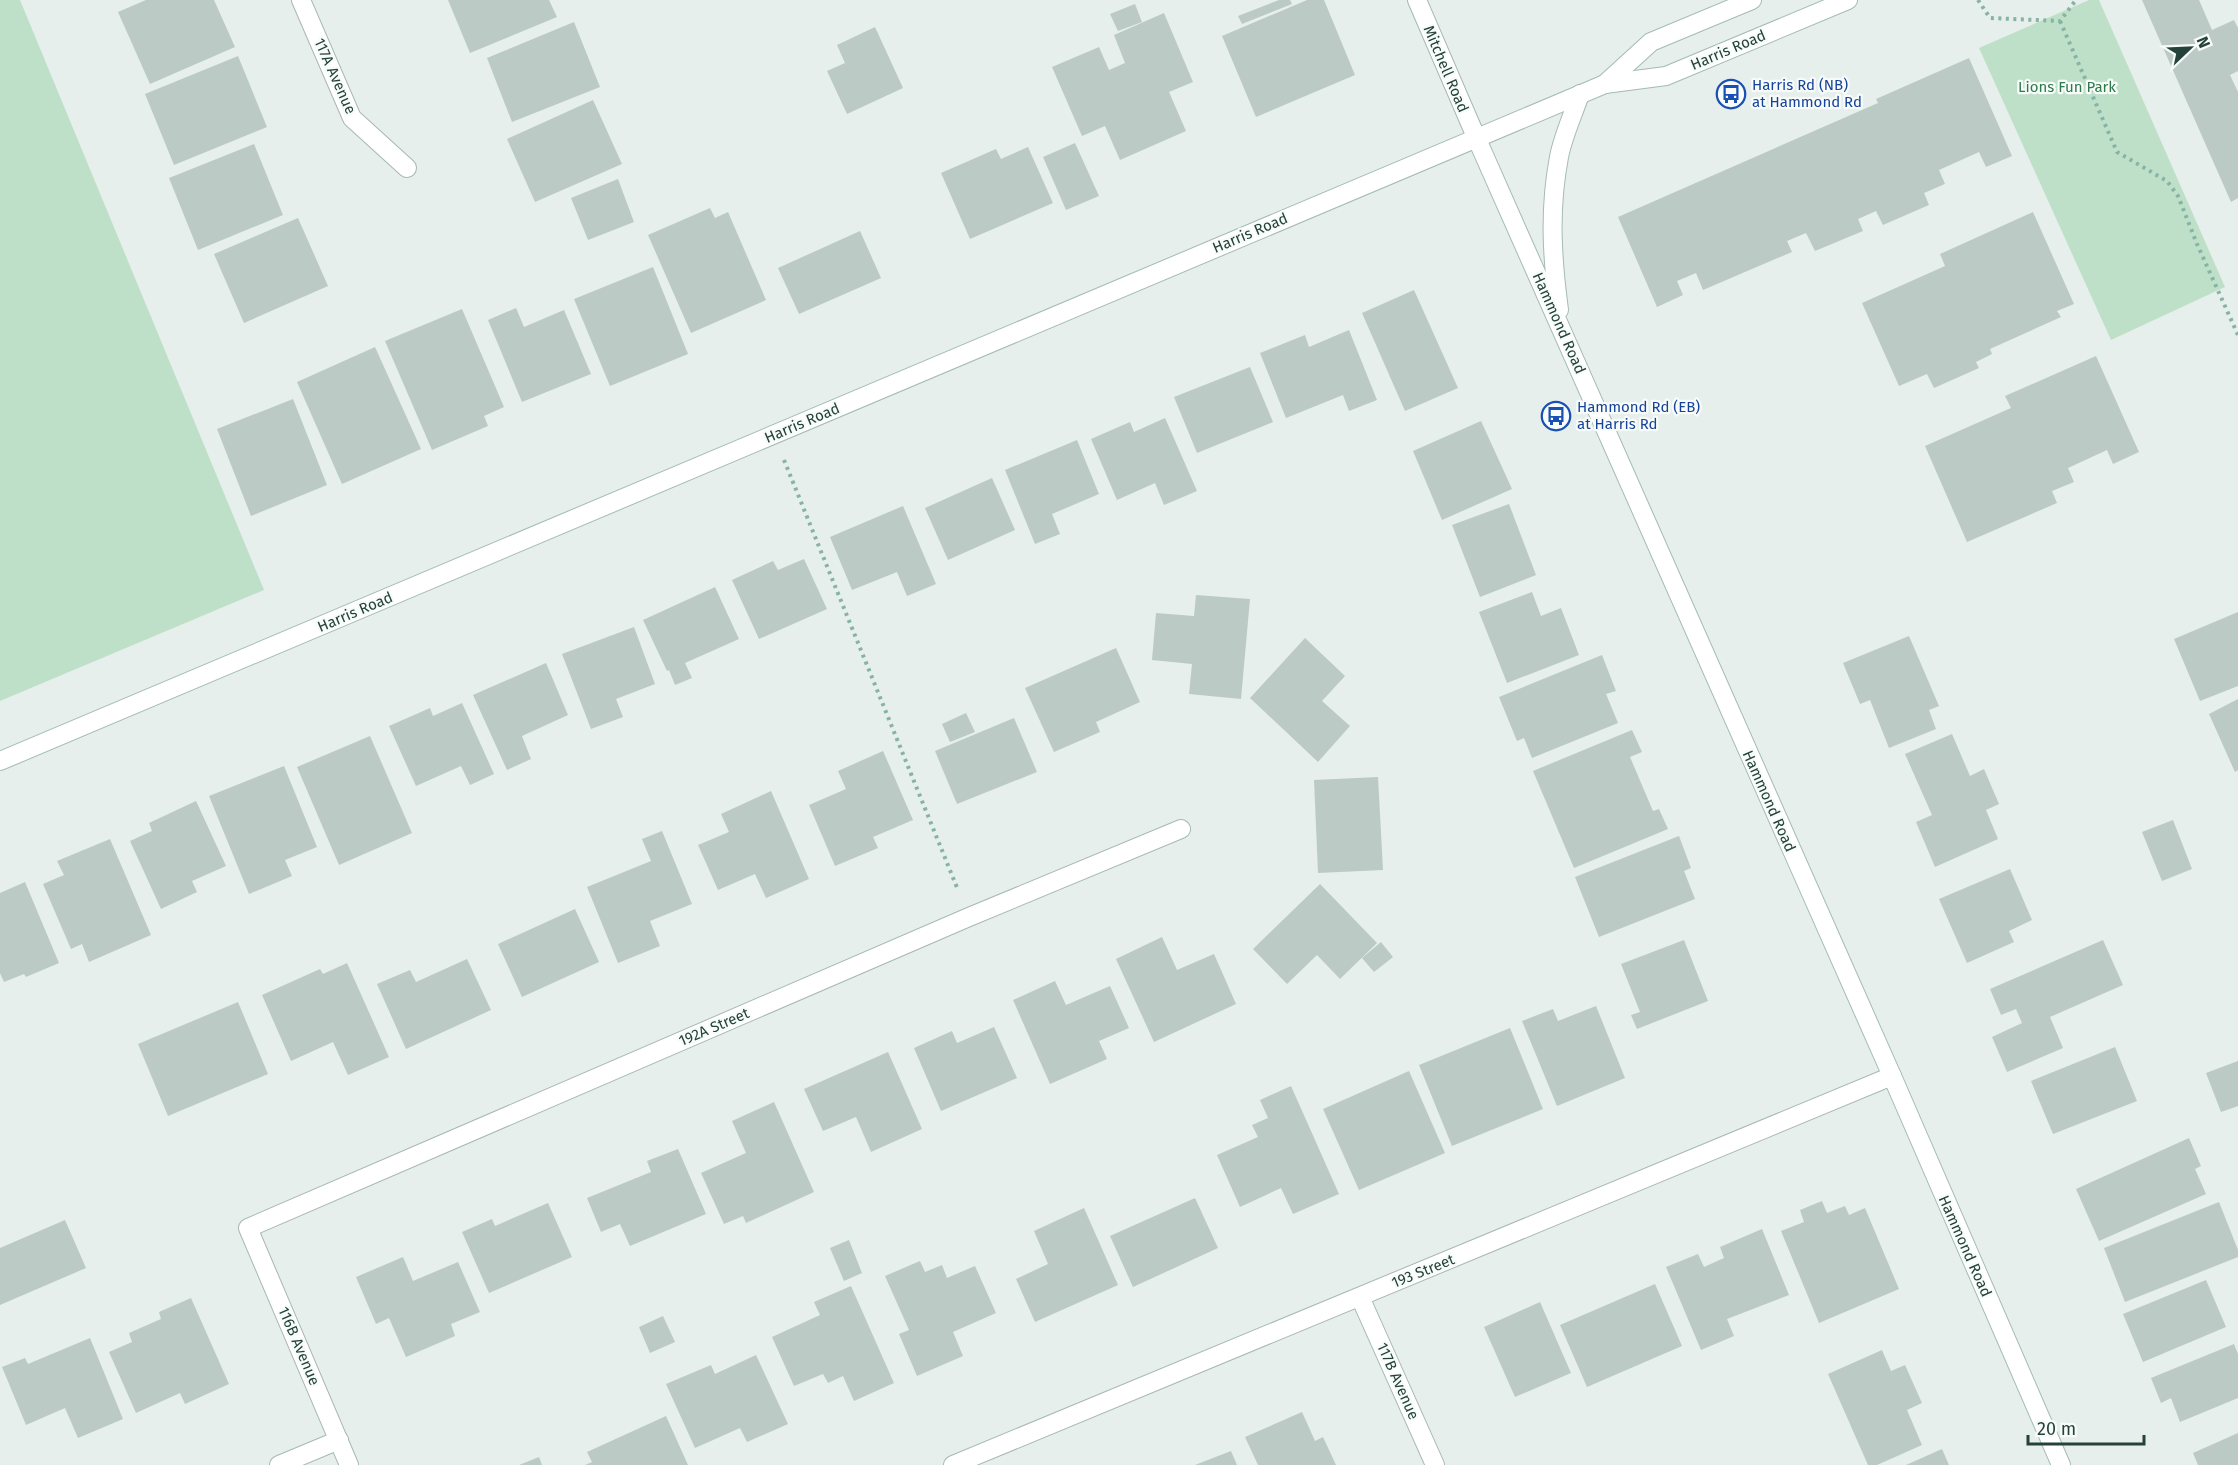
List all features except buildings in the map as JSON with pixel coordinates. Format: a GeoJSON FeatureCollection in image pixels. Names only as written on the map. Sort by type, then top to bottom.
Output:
{"type":"FeatureCollection","features":[{"type":"Feature","properties":{"kind":"main road","name":"117A Avenue"},"geometry":{"type":"LineString","coordinates":[[301,0],[352,118],[407,168]]}},
{"type":"Feature","properties":{"kind":"main road","name":"Mitchell Road"},"geometry":{"type":"LineString","coordinates":[[1417,0],[1476,137]]}},
{"type":"Feature","properties":{"kind":"main road","name":"Harris Road"},"geometry":{"type":"LineString","coordinates":[[1605,84],[1651,42],[1752,0]]}},
{"type":"Feature","properties":{"kind":"main road","name":"Harris Road"},"geometry":{"type":"LineString","coordinates":[[0,761],[1580,94],[1605,84],[1666,76],[1848,0]]}},
{"type":"Feature","properties":{"kind":"main road"},"geometry":{"type":"LineString","coordinates":[[1561,328],[1552,252],[1552,202],[1560,154],[1580,94]]}},
{"type":"Feature","properties":{"kind":"main road","name":"Hammond Road"},"geometry":{"type":"LineString","coordinates":[[1476,137],[1892,1076],[2061,1465]]}},
{"type":"Feature","properties":{"kind":"main road","name":"192A Street"},"geometry":{"type":"LineString","coordinates":[[248,1228],[969,917],[1181,829]]}},
{"type":"Feature","properties":{"kind":"main road","name":"193 Street"},"geometry":{"type":"LineString","coordinates":[[953,1465],[1892,1076]]}},
{"type":"Feature","properties":{"kind":"main road","name":"116B Avenue"},"geometry":{"type":"LineString","coordinates":[[248,1228],[350,1465]]}},
{"type":"Feature","properties":{"kind":"main road","name":"117B Avenue"},"geometry":{"type":"LineString","coordinates":[[1360,1297],[1435,1465]]}},
{"type":"Feature","properties":{"kind":"main road"},"geometry":{"type":"LineString","coordinates":[[279,1465],[339,1440]]}},
{"type":"Feature","properties":{"kind":"path"},"geometry":{"type":"LineString","coordinates":[[1978,0],[1990,18],[2060,21]]}},
{"type":"Feature","properties":{"kind":"path"},"geometry":{"type":"LineString","coordinates":[[2060,21],[2076,0]]}},
{"type":"Feature","properties":{"kind":"path"},"geometry":{"type":"LineString","coordinates":[[2060,21],[2117,152],[2167,181],[2178,196],[2238,335]]}},
{"type":"Feature","properties":{"kind":"path"},"geometry":{"type":"LineString","coordinates":[[776,434],[789,475],[969,917]]}},
{"type":"Feature","properties":{"kind":"green space"},"geometry":{"type":"Polygon","coordinates":[[[0,0],[20,0],[264,590],[0,701],[0,0]]]}},
{"type":"Feature","properties":{"kind":"green space","name":"Lions Fun Park"},"geometry":{"type":"Polygon","coordinates":[[[2089,0],[2099,0],[2225,287],[2111,340],[1979,48],[2089,0]]]}},
{"type":"Feature","properties":{"kind":"place","name":"Harris Rd (NB) at Hammond Rd"},"geometry":{"type":"Point","coordinates":[1731,94]}},
{"type":"Feature","properties":{"kind":"place","name":"Hammond Rd (EB) at Harris Rd"},"geometry":{"type":"Point","coordinates":[1556,416]}}]}
